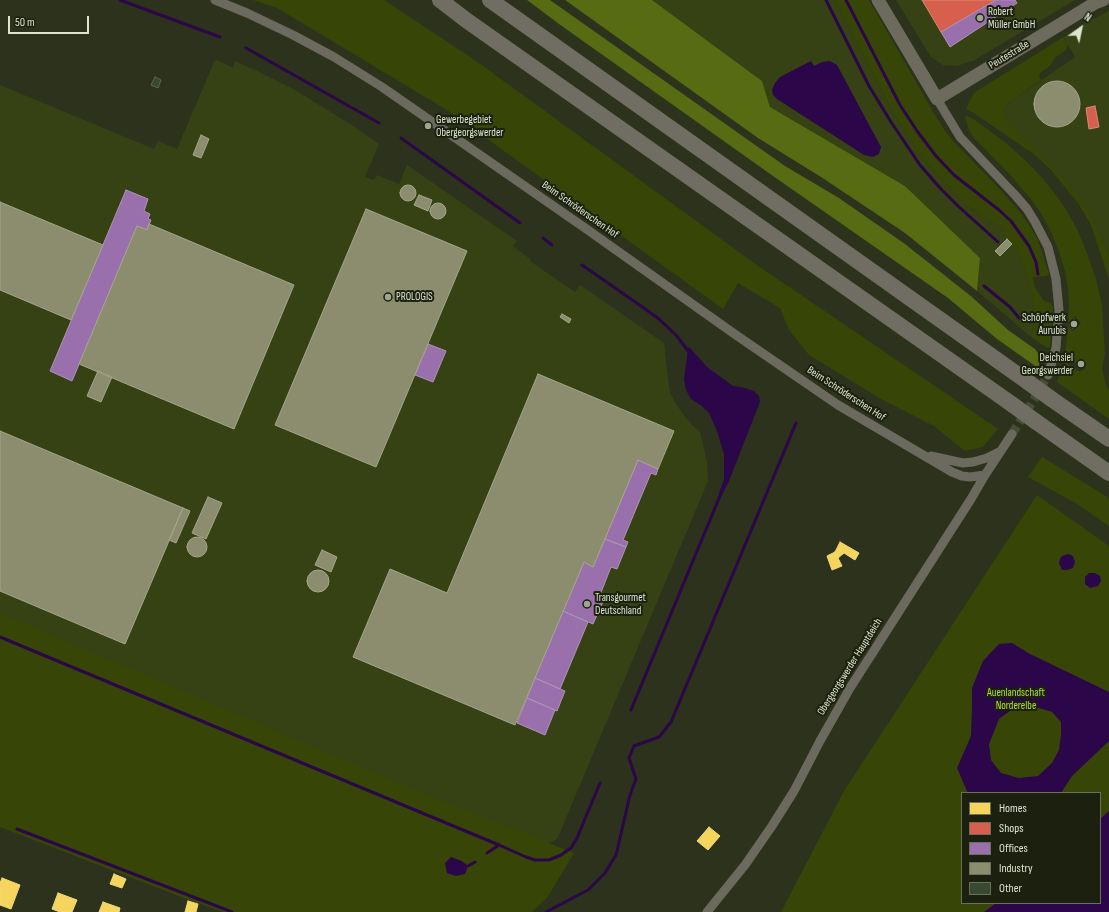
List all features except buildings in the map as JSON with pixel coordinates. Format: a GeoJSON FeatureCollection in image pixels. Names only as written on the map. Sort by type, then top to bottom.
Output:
{"type":"FeatureCollection","features":[{"type":"Feature","properties":{"kind":"highway"},"geometry":{"type":"LineString","coordinates":[[428,0],[466,20]]}},
{"type":"Feature","properties":{"kind":"highway"},"geometry":{"type":"LineString","coordinates":[[440,0],[466,20],[1109,473]]}},
{"type":"Feature","properties":{"kind":"highway"},"geometry":{"type":"LineString","coordinates":[[490,0],[1109,439]]}},
{"type":"Feature","properties":{"kind":"street","name":"Beim Schröderschen Hof"},"geometry":{"type":"LineString","coordinates":[[215,0],[247,13],[293,35],[382,87],[826,396],[866,422],[958,474],[970,477],[985,475]]}},
{"type":"Feature","properties":{"kind":"street"},"geometry":{"type":"LineString","coordinates":[[878,0],[953,128],[1027,209],[1048,247],[1056,279],[1059,310],[1056,348],[1048,375]]}},
{"type":"Feature","properties":{"kind":"street","name":"Peutestraße"},"geometry":{"type":"LineString","coordinates":[[937,99],[1058,25],[1095,3],[1103,0]]}},
{"type":"Feature","properties":{"kind":"street","name":"Obergeorgswerder Hauptdeich"},"geometry":{"type":"LineString","coordinates":[[706,912],[745,865],[776,820],[850,688],[1012,434]]}},
{"type":"Feature","properties":{"kind":"street","name":"Beim Schröderschen Hof"},"geometry":{"type":"LineString","coordinates":[[922,454],[963,463],[987,458],[1000,451]]}},
{"type":"Feature","properties":{"kind":"shaded area"},"geometry":{"type":"Polygon","coordinates":[[[527,0],[550,0],[785,166],[839,198],[905,244],[972,297],[1008,330],[1035,349],[1040,359],[1038,368],[997,339],[948,298],[773,176],[527,0]]]}},
{"type":"Feature","properties":{"kind":"shaded area"},"geometry":{"type":"Polygon","coordinates":[[[565,0],[652,0],[762,81],[770,107],[905,186],[980,258],[977,291],[905,233],[821,177],[758,138],[565,0]]]}},
{"type":"Feature","properties":{"kind":"shaded area"},"geometry":{"type":"Polygon","coordinates":[[[652,0],[835,0],[894,115],[924,160],[967,205],[1002,228],[1022,261],[1033,296],[1034,326],[1031,337],[977,291],[980,258],[905,186],[770,107],[762,81],[652,0]]]}},
{"type":"Feature","properties":{"kind":"shaded area"},"geometry":{"type":"Polygon","coordinates":[[[896,0],[1075,0],[973,61],[957,66],[943,65],[931,57],[896,0]]]}},
{"type":"Feature","properties":{"kind":"shaded area"},"geometry":{"type":"Polygon","coordinates":[[[1109,11],[1109,256],[1100,233],[1088,210],[1005,119],[1003,112],[1007,104],[1075,57],[1063,37],[1109,11]]]}},
{"type":"Feature","properties":{"kind":"shaded area"},"geometry":{"type":"Polygon","coordinates":[[[217,60],[233,68],[235,61],[297,91],[379,144],[365,177],[374,180],[377,175],[399,184],[407,165],[517,241],[513,246],[530,259],[530,261],[575,292],[580,285],[664,343],[670,393],[683,414],[700,432],[707,462],[708,481],[558,837],[554,841],[547,844],[540,845],[0,618],[0,85],[154,149],[158,141],[177,149],[214,62],[217,60]]]}},
{"type":"Feature","properties":{"kind":"shaded area"},"geometry":{"type":"Polygon","coordinates":[[[811,61],[814,66],[822,62],[830,61],[837,65],[881,147],[879,154],[873,157],[864,155],[773,95],[772,90],[780,77],[811,61]]]}},
{"type":"Feature","properties":{"kind":"shaded area"},"geometry":{"type":"Polygon","coordinates":[[[689,347],[707,367],[733,386],[754,391],[759,396],[760,401],[758,407],[722,495],[719,493],[724,479],[724,454],[717,431],[709,413],[702,406],[691,399],[686,390],[684,379],[689,347]]]}},
{"type":"Feature","properties":{"kind":"shaded area"},"geometry":{"type":"Polygon","coordinates":[[[1068,554],[1073,556],[1075,562],[1073,568],[1062,570],[1059,563],[1060,559],[1062,556],[1068,554]]]}},
{"type":"Feature","properties":{"kind":"shaded area"},"geometry":{"type":"Polygon","coordinates":[[[1089,573],[1095,573],[1100,576],[1101,581],[1098,586],[1090,588],[1085,584],[1085,577],[1089,573]]]}},
{"type":"Feature","properties":{"kind":"shaded area"},"geometry":{"type":"Polygon","coordinates":[[[1012,643],[1030,654],[1109,692],[1109,741],[1072,776],[1062,792],[968,792],[957,768],[971,736],[972,688],[983,661],[999,644],[1012,643]],[[1033,706],[1014,708],[999,719],[989,744],[991,760],[1001,773],[1019,778],[1038,776],[1052,763],[1059,750],[1061,722],[1052,712],[1033,706]]]}},
{"type":"Feature","properties":{"kind":"shaded area"},"geometry":{"type":"Polygon","coordinates":[[[1109,811],[1109,912],[984,912],[995,904],[1101,904],[1101,818],[1109,811]]]}},
{"type":"Feature","properties":{"kind":"shaded area"},"geometry":{"type":"Polygon","coordinates":[[[451,857],[462,861],[468,866],[465,874],[456,876],[447,873],[445,863],[451,857]]]}},
{"type":"Feature","properties":{"kind":"green space"},"geometry":{"type":"Polygon","coordinates":[[[253,0],[384,0],[472,58],[754,263],[998,429],[983,447],[965,451],[934,426],[881,399],[809,355],[789,330],[780,308],[738,283],[723,309],[450,112],[277,8],[253,0]]]}},
{"type":"Feature","properties":{"kind":"green space"},"geometry":{"type":"Polygon","coordinates":[[[835,0],[869,0],[945,131],[1015,206],[1028,223],[1037,238],[1049,274],[1046,276],[1033,277],[1035,288],[1044,301],[1051,303],[1053,307],[1050,346],[1048,348],[1031,337],[1034,326],[1033,296],[1022,261],[1002,228],[967,205],[924,160],[894,115],[835,0]]]}},
{"type":"Feature","properties":{"kind":"green space"},"geometry":{"type":"Polygon","coordinates":[[[1063,37],[1068,45],[1066,50],[1055,58],[1050,66],[1040,73],[1039,76],[1041,80],[1007,104],[1003,112],[1006,119],[1070,186],[1088,210],[1100,233],[1109,256],[1109,279],[1091,225],[1078,203],[1051,170],[1035,155],[966,109],[975,92],[1063,37]]]}},
{"type":"Feature","properties":{"kind":"green space"},"geometry":{"type":"Polygon","coordinates":[[[965,116],[972,118],[990,131],[1027,162],[1056,195],[1078,231],[1096,279],[1102,305],[1105,354],[1102,368],[1106,385],[1109,390],[1109,419],[1057,382],[1064,361],[1080,372],[1085,369],[1086,363],[1080,358],[1076,363],[1065,356],[1068,326],[1073,331],[1081,323],[1075,316],[1068,323],[1068,288],[1065,271],[1059,252],[1042,215],[1011,176],[976,140],[970,132],[965,116]]]}},
{"type":"Feature","properties":{"kind":"green space"},"geometry":{"type":"Polygon","coordinates":[[[1042,457],[1109,498],[1109,526],[1077,504],[1028,477],[1042,457]]]}},
{"type":"Feature","properties":{"kind":"green space","name":"Auenlandschaft Norderelbe"},"geometry":{"type":"Polygon","coordinates":[[[1037,495],[1109,546],[1109,912],[781,912],[844,791],[1037,495]]]}},
{"type":"Feature","properties":{"kind":"green space"},"geometry":{"type":"Polygon","coordinates":[[[0,613],[432,797],[574,853],[547,898],[532,912],[224,912],[194,902],[0,827],[0,613]]]}},
{"type":"Feature","properties":{"kind":"waterway"},"geometry":{"type":"LineString","coordinates":[[120,0],[220,37]]}},
{"type":"Feature","properties":{"kind":"waterway"},"geometry":{"type":"LineString","coordinates":[[826,0],[869,86],[920,165],[959,207],[998,242]]}},
{"type":"Feature","properties":{"kind":"waterway"},"geometry":{"type":"LineString","coordinates":[[846,0],[900,105],[917,131],[936,156],[954,175],[1011,221],[1029,246],[1036,262],[1038,274]]}},
{"type":"Feature","properties":{"kind":"waterway"},"geometry":{"type":"LineString","coordinates":[[246,48],[379,123]]}},
{"type":"Feature","properties":{"kind":"waterway"},"geometry":{"type":"LineString","coordinates":[[401,138],[520,223]]}},
{"type":"Feature","properties":{"kind":"waterway"},"geometry":{"type":"LineString","coordinates":[[543,238],[552,245]]}},
{"type":"Feature","properties":{"kind":"waterway"},"geometry":{"type":"LineString","coordinates":[[582,265],[659,319],[676,335],[689,352]]}},
{"type":"Feature","properties":{"kind":"waterway"},"geometry":{"type":"LineString","coordinates":[[984,286],[1010,307],[1019,318]]}},
{"type":"Feature","properties":{"kind":"waterway"},"geometry":{"type":"LineString","coordinates":[[546,912],[588,890],[605,873],[616,855],[630,795],[636,779],[629,758],[634,746],[659,737],[671,722],[796,423]]}},
{"type":"Feature","properties":{"kind":"waterway"},"geometry":{"type":"LineString","coordinates":[[631,710],[722,491]]}},
{"type":"Feature","properties":{"kind":"waterway"},"geometry":{"type":"LineString","coordinates":[[0,637],[535,860],[549,860],[561,855],[571,848],[577,838],[600,783]]}},
{"type":"Feature","properties":{"kind":"waterway"},"geometry":{"type":"LineString","coordinates":[[17,829],[232,912]]}},
{"type":"Feature","properties":{"kind":"waterway"},"geometry":{"type":"LineString","coordinates":[[487,853],[499,845]]}},
{"type":"Feature","properties":{"kind":"waterway"},"geometry":{"type":"LineString","coordinates":[[468,866],[475,862]]}},
{"type":"Feature","properties":{"kind":"tunnel"},"geometry":{"type":"LineString","coordinates":[[1012,434],[1048,375]]}},
{"type":"Feature","properties":{"kind":"place","name":"Robert Müller GmbH"},"geometry":{"type":"Point","coordinates":[980,18]}},
{"type":"Feature","properties":{"kind":"place","name":"Gewerbegebiet Obergeorgswerder"},"geometry":{"type":"Point","coordinates":[428,126]}},
{"type":"Feature","properties":{"kind":"place","name":"PROLOGIS"},"geometry":{"type":"Point","coordinates":[388,297]}},
{"type":"Feature","properties":{"kind":"place","name":"Schöpfwerk Aurubis"},"geometry":{"type":"Point","coordinates":[1074,324]}},
{"type":"Feature","properties":{"kind":"place","name":"Deichsiel Georgswerder"},"geometry":{"type":"Point","coordinates":[1081,364]}},
{"type":"Feature","properties":{"kind":"place","name":"Transgourmet Deutschland"},"geometry":{"type":"Point","coordinates":[587,604]}}]}
